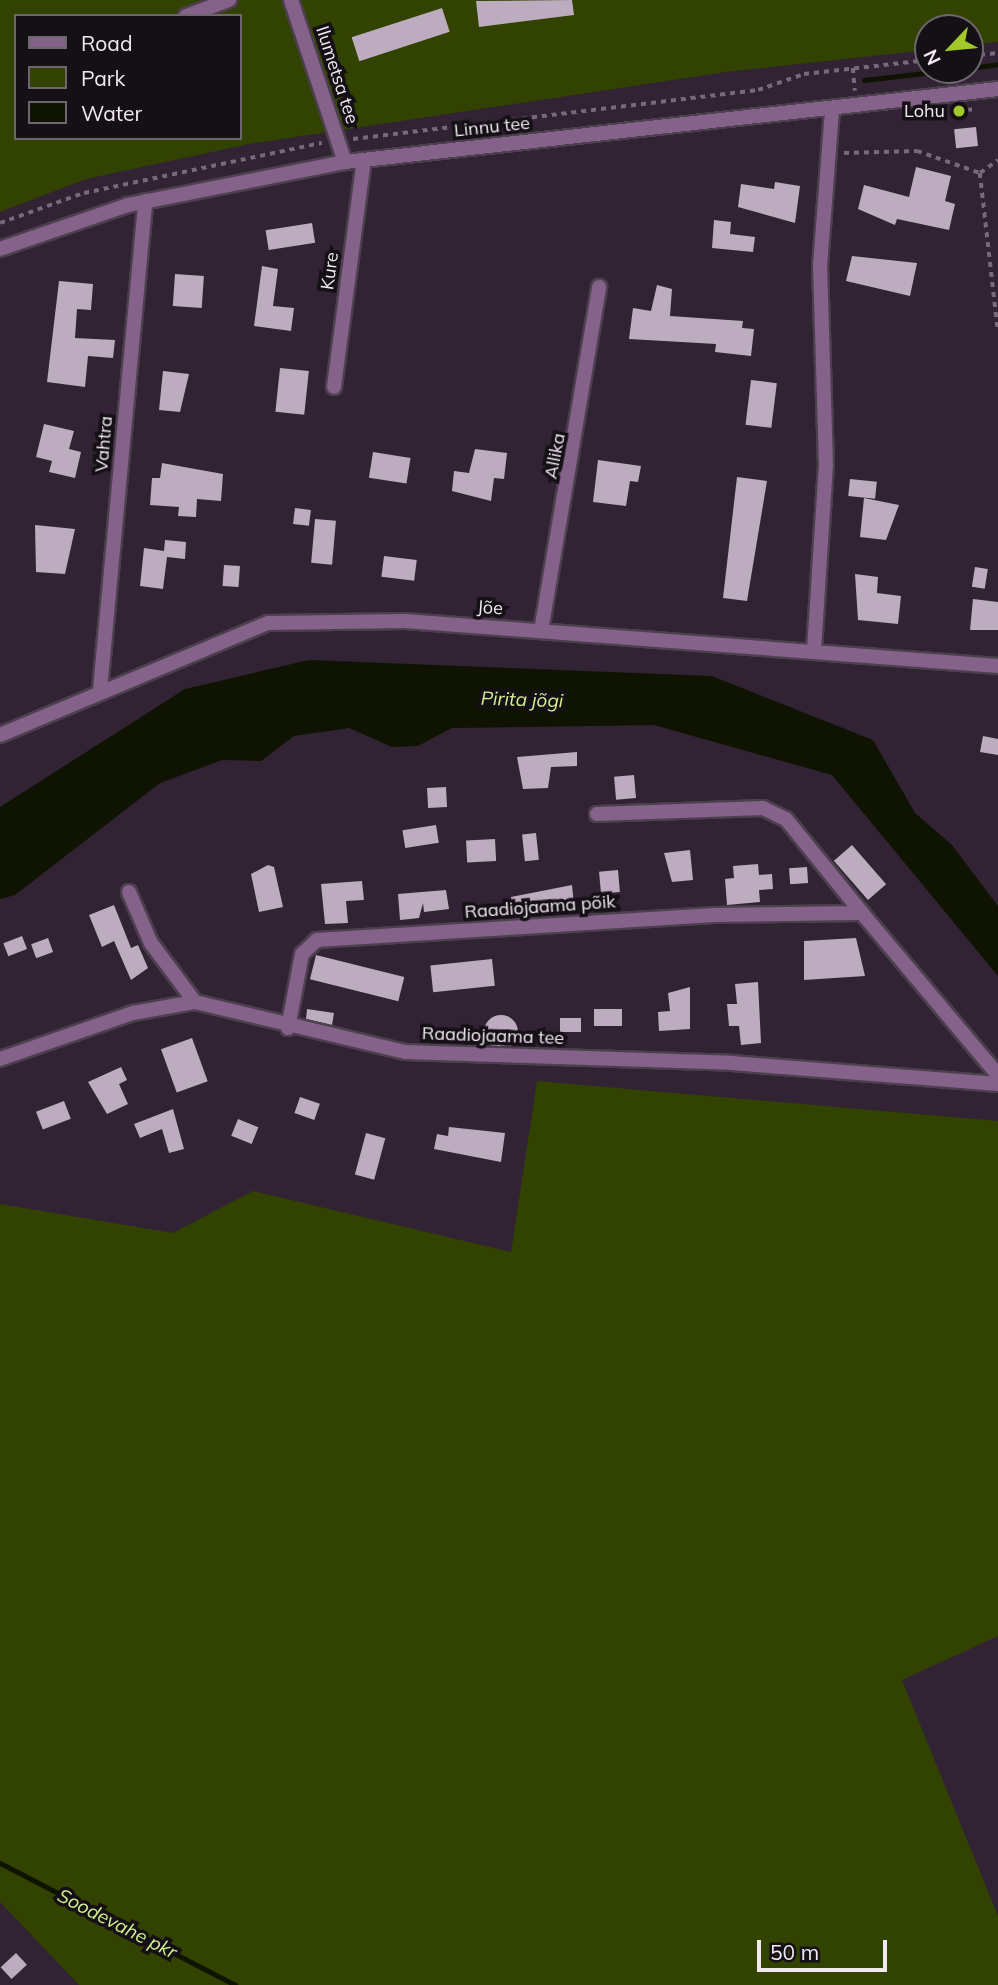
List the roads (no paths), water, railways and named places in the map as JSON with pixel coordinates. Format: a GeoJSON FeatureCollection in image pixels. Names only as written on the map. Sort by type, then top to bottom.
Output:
{"type":"FeatureCollection","features":[{"type":"Feature","properties":{"kind":"street"},"geometry":{"type":"LineString","coordinates":[[191,14],[229,0]]}},
{"type":"Feature","properties":{"kind":"street","name":"Ilumetsa tee"},"geometry":{"type":"LineString","coordinates":[[291,0],[345,163]]}},
{"type":"Feature","properties":{"kind":"street","name":"Linnu tee"},"geometry":{"type":"LineString","coordinates":[[0,249],[145,201],[345,163],[998,89]]}},
{"type":"Feature","properties":{"kind":"street"},"geometry":{"type":"LineString","coordinates":[[814,650],[826,466],[820,266],[832,109]]}},
{"type":"Feature","properties":{"kind":"street","name":"Kure"},"geometry":{"type":"LineString","coordinates":[[334,387],[364,160]]}},
{"type":"Feature","properties":{"kind":"street","name":"Vahtra"},"geometry":{"type":"LineString","coordinates":[[100,690],[145,201]]}},
{"type":"Feature","properties":{"kind":"street","name":"Allika"},"geometry":{"type":"LineString","coordinates":[[541,631],[599,287]]}},
{"type":"Feature","properties":{"kind":"street","name":"Jõe"},"geometry":{"type":"LineString","coordinates":[[0,735],[100,690],[268,623],[405,621],[998,666]]}},
{"type":"Feature","properties":{"kind":"street"},"geometry":{"type":"LineString","coordinates":[[597,814],[763,808],[786,819],[998,1075]]}},
{"type":"Feature","properties":{"kind":"street"},"geometry":{"type":"LineString","coordinates":[[129,892],[151,943],[195,1002]]}},
{"type":"Feature","properties":{"kind":"street","name":"Raadiojaama põik"},"geometry":{"type":"LineString","coordinates":[[288,1028],[302,954],[317,940],[714,915],[862,913]]}},
{"type":"Feature","properties":{"kind":"street","name":"Raadiojaama tee"},"geometry":{"type":"LineString","coordinates":[[0,1059],[133,1013],[195,1002],[288,1028],[405,1052],[731,1063],[998,1084]]}},
{"type":"Feature","properties":{"kind":"water","name":"Pirita jõgi"},"geometry":{"type":"Polygon","coordinates":[[[309,660],[712,676],[873,740],[915,813],[952,845],[998,906],[998,976],[832,775],[654,725],[452,728],[418,746],[392,747],[349,728],[294,736],[261,761],[222,760],[160,783],[15,895],[0,899],[0,807],[185,689],[309,660]]]}},
{"type":"Feature","properties":{"kind":"waterway"},"geometry":{"type":"LineString","coordinates":[[984,66],[998,64]]}},
{"type":"Feature","properties":{"kind":"waterway"},"geometry":{"type":"LineString","coordinates":[[864,80],[914,74]]}},
{"type":"Feature","properties":{"kind":"waterway","name":"Soodevahe pkr"},"geometry":{"type":"LineString","coordinates":[[0,1863],[235,1985]]}},
{"type":"Feature","properties":{"kind":"place","name":"Lohu"},"geometry":{"type":"Point","coordinates":[959,111]}}]}
